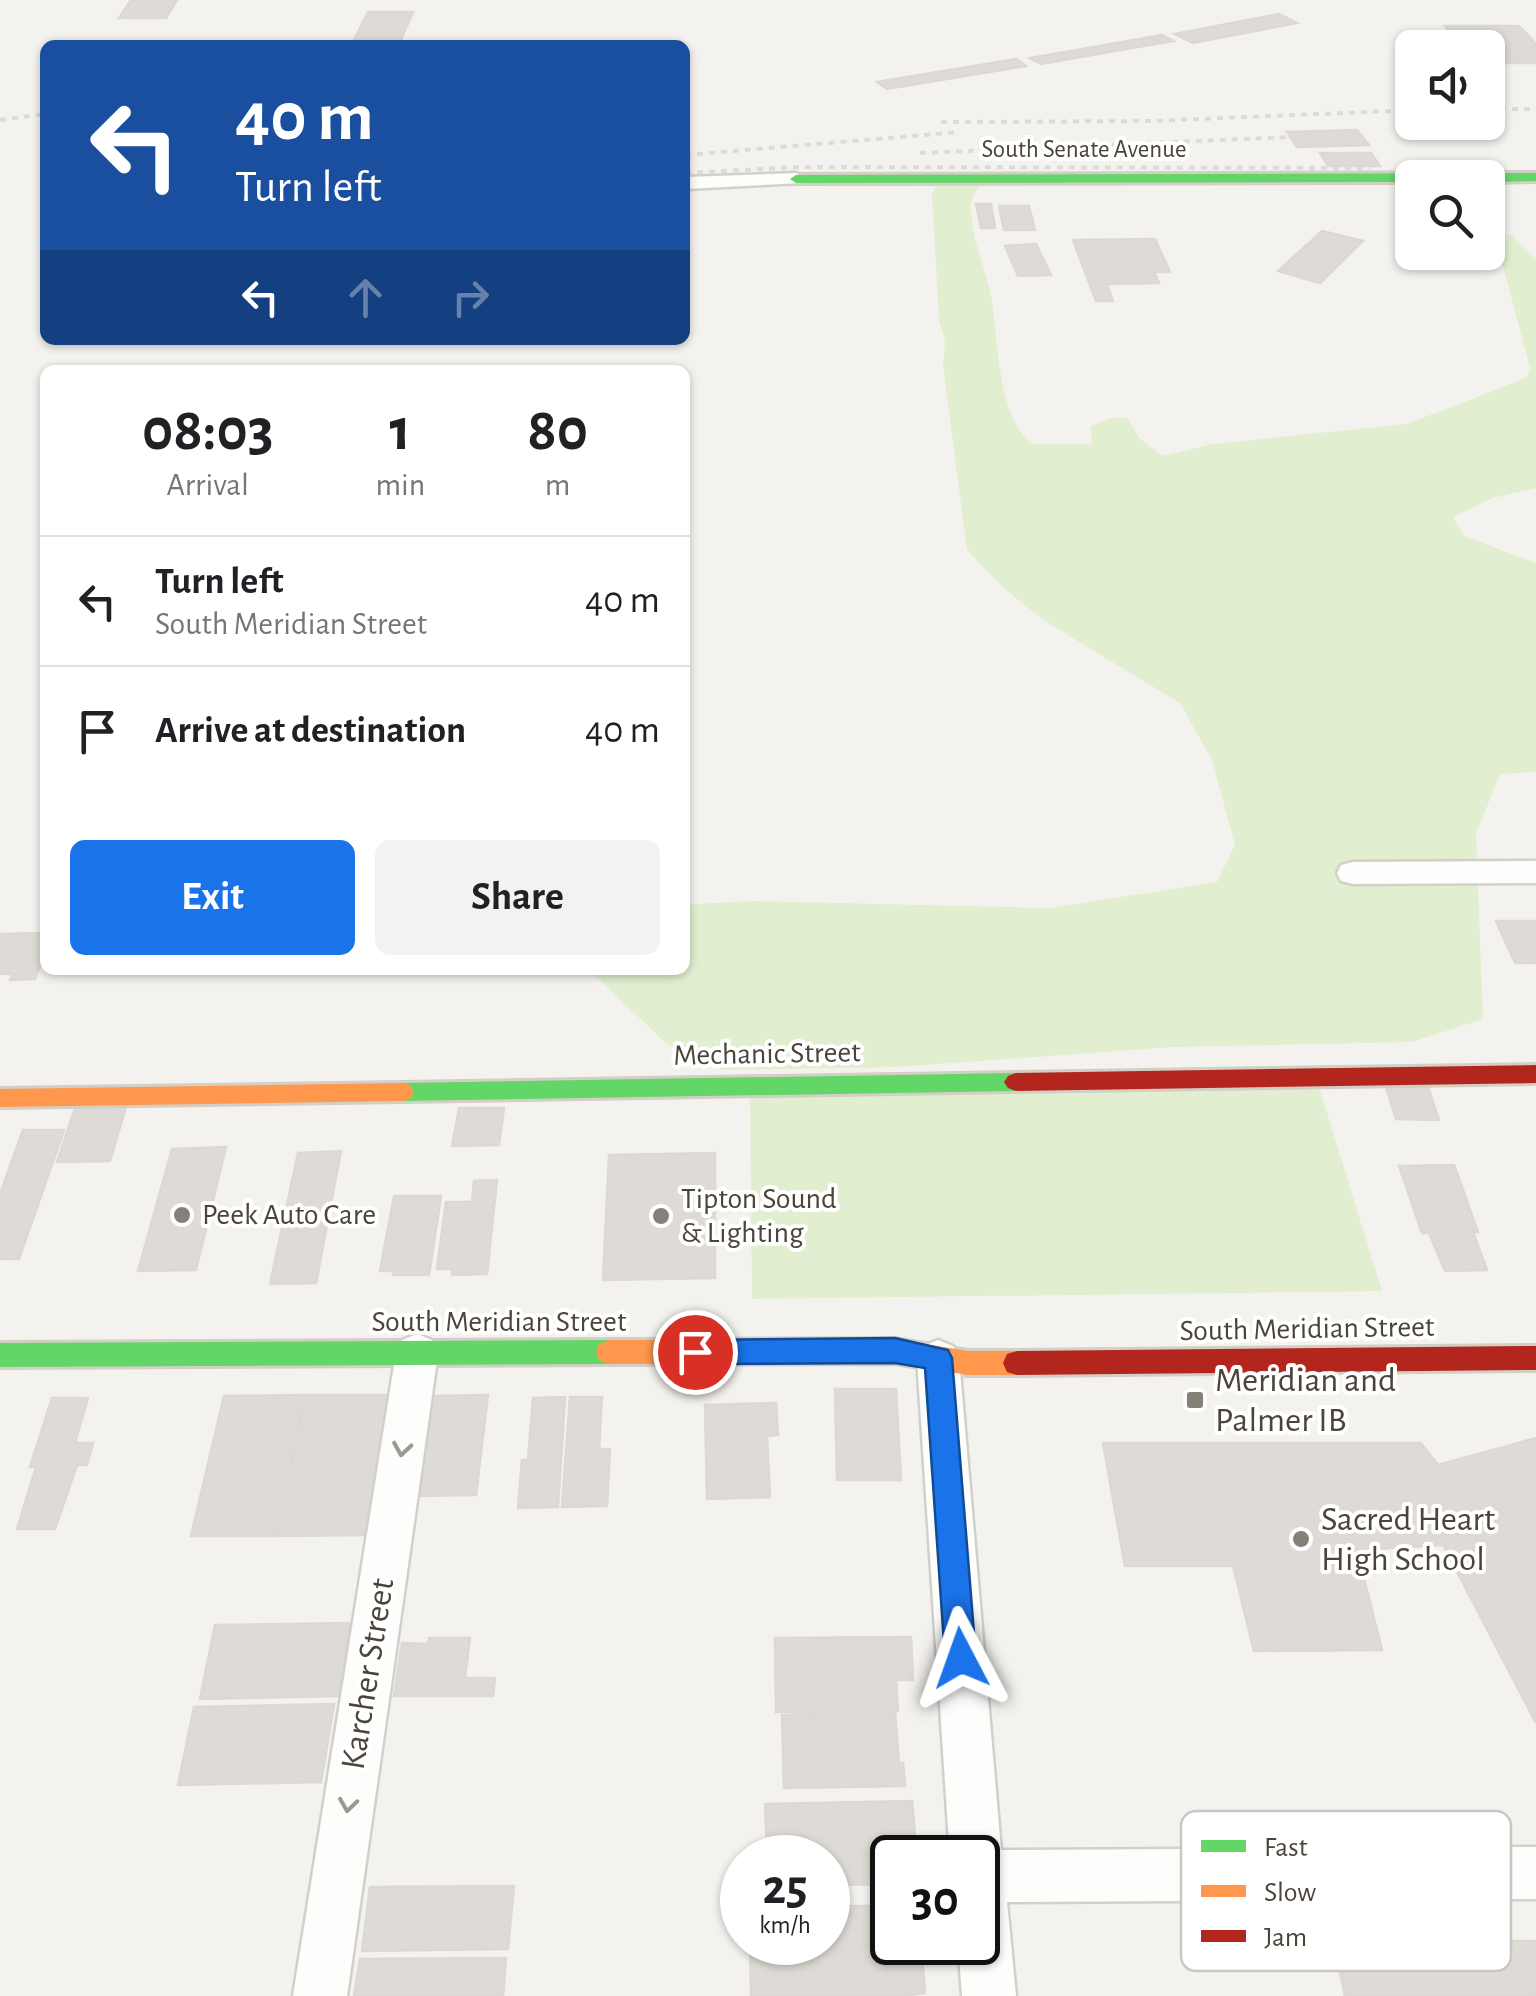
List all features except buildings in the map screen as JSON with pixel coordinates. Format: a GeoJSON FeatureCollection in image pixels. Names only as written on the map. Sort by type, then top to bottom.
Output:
{"type":"FeatureCollection","features":[{"type":"Feature","properties":{"kind":"street","name":"South Senate Avenue"},"geometry":{"type":"LineString","coordinates":[[690,183],[796,179],[1395,178]]}},
{"type":"Feature","properties":{"kind":"street","name":"South Senate Avenue"},"geometry":{"type":"LineString","coordinates":[[1505,178],[1536,178]]}},
{"type":"Feature","properties":{"kind":"street"},"geometry":{"type":"LineString","coordinates":[[1353,873],[1536,872]]}},
{"type":"Feature","properties":{"kind":"street","name":"Mechanic Street"},"geometry":{"type":"LineString","coordinates":[[0,1098],[1536,1074]]}},
{"type":"Feature","properties":{"kind":"street","name":"South Meridian Street"},"geometry":{"type":"LineString","coordinates":[[0,1354],[895,1350],[988,1362],[1536,1358]]}},
{"type":"Feature","properties":{"kind":"street","name":"Karcher Street"},"geometry":{"type":"LineString","coordinates":[[320,1996],[417,1352]]}},
{"type":"Feature","properties":{"kind":"street"},"geometry":{"type":"LineString","coordinates":[[938,1358],[974,1835]]}},
{"type":"Feature","properties":{"kind":"street"},"geometry":{"type":"LineString","coordinates":[[1511,1873],[1536,1873]]}},
{"type":"Feature","properties":{"kind":"street"},"geometry":{"type":"LineString","coordinates":[[1000,1874],[1181,1874]]}},
{"type":"Feature","properties":{"kind":"street"},"geometry":{"type":"LineString","coordinates":[[986,1965],[989,1996]]}},
{"type":"Feature","properties":{"kind":"green space"},"geometry":{"type":"Polygon","coordinates":[[[981,185],[972,199],[975,240],[991,296],[1005,395],[1020,430],[1031,444],[1092,444],[1091,426],[1111,418],[1127,418],[1140,439],[1163,456],[1213,444],[1407,424],[1526,378],[1530,368],[1504,270],[1505,235],[1512,235],[1536,259],[1536,488],[1493,498],[1453,517],[1464,536],[1536,563],[1536,772],[1500,774],[1476,834],[1483,1019],[1412,1042],[1172,1047],[898,1067],[723,1070],[668,1045],[596,977],[690,975],[690,905],[694,904],[755,901],[1050,908],[1217,882],[1235,845],[1212,760],[1180,703],[1043,620],[967,550],[943,365],[945,341],[939,319],[932,195],[937,186],[981,185]]]}},
{"type":"Feature","properties":{"kind":"green space"},"geometry":{"type":"Polygon","coordinates":[[[1319,1087],[1382,1291],[752,1299],[750,1093],[1319,1087]]]}},
{"type":"Feature","properties":{"kind":"railway"},"geometry":{"type":"LineString","coordinates":[[1505,109],[1536,109]]}},
{"type":"Feature","properties":{"kind":"railway"},"geometry":{"type":"LineString","coordinates":[[941,122],[1154,121],[1395,111]]}},
{"type":"Feature","properties":{"kind":"railway"},"geometry":{"type":"LineString","coordinates":[[0,120],[40,115]]}},
{"type":"Feature","properties":{"kind":"railway"},"geometry":{"type":"LineString","coordinates":[[690,155],[959,132]]}},
{"type":"Feature","properties":{"kind":"railway"},"geometry":{"type":"LineString","coordinates":[[920,153],[1289,137]]}},
{"type":"Feature","properties":{"kind":"railway"},"geometry":{"type":"LineString","coordinates":[[690,173],[801,167],[1370,168]]}},
{"type":"Feature","properties":{"kind":"traffic: fast"},"geometry":{"type":"LineString","coordinates":[[1505,178],[1536,177]]}},
{"type":"Feature","properties":{"kind":"traffic: fast"},"geometry":{"type":"LineString","coordinates":[[796,179],[1395,178]]}},
{"type":"Feature","properties":{"kind":"traffic: fast"},"geometry":{"type":"LineString","coordinates":[[402,1092],[1016,1082]]}},
{"type":"Feature","properties":{"kind":"traffic: fast"},"geometry":{"type":"LineString","coordinates":[[0,1355],[609,1352]]}},
{"type":"Feature","properties":{"kind":"traffic: slow"},"geometry":{"type":"LineString","coordinates":[[0,1098],[402,1092]]}},
{"type":"Feature","properties":{"kind":"traffic: slow"},"geometry":{"type":"LineString","coordinates":[[609,1352],[895,1351],[968,1363],[1017,1363]]}},
{"type":"Feature","properties":{"kind":"traffic: jam"},"geometry":{"type":"LineString","coordinates":[[1016,1082],[1536,1074]]}},
{"type":"Feature","properties":{"kind":"traffic: jam"},"geometry":{"type":"LineString","coordinates":[[1017,1363],[1536,1358]]}},
{"type":"Feature","properties":{"kind":"place","name":"Peek Auto Care"},"geometry":{"type":"Point","coordinates":[182,1215]}},
{"type":"Feature","properties":{"kind":"place","name":"Tipton Sound & Lighting"},"geometry":{"type":"Point","coordinates":[661,1216]}},
{"type":"Feature","properties":{"kind":"place","name":"Meridian and Palmer IB"},"geometry":{"type":"Point","coordinates":[1195,1400]}},
{"type":"Feature","properties":{"kind":"place","name":"Sacred Heart High School"},"geometry":{"type":"Point","coordinates":[1301,1539]}},
{"type":"Feature","properties":{"kind":"route"},"geometry":{"type":"LineString","coordinates":[[695,1352],[895,1350],[938,1358],[961,1658]]}}]}
